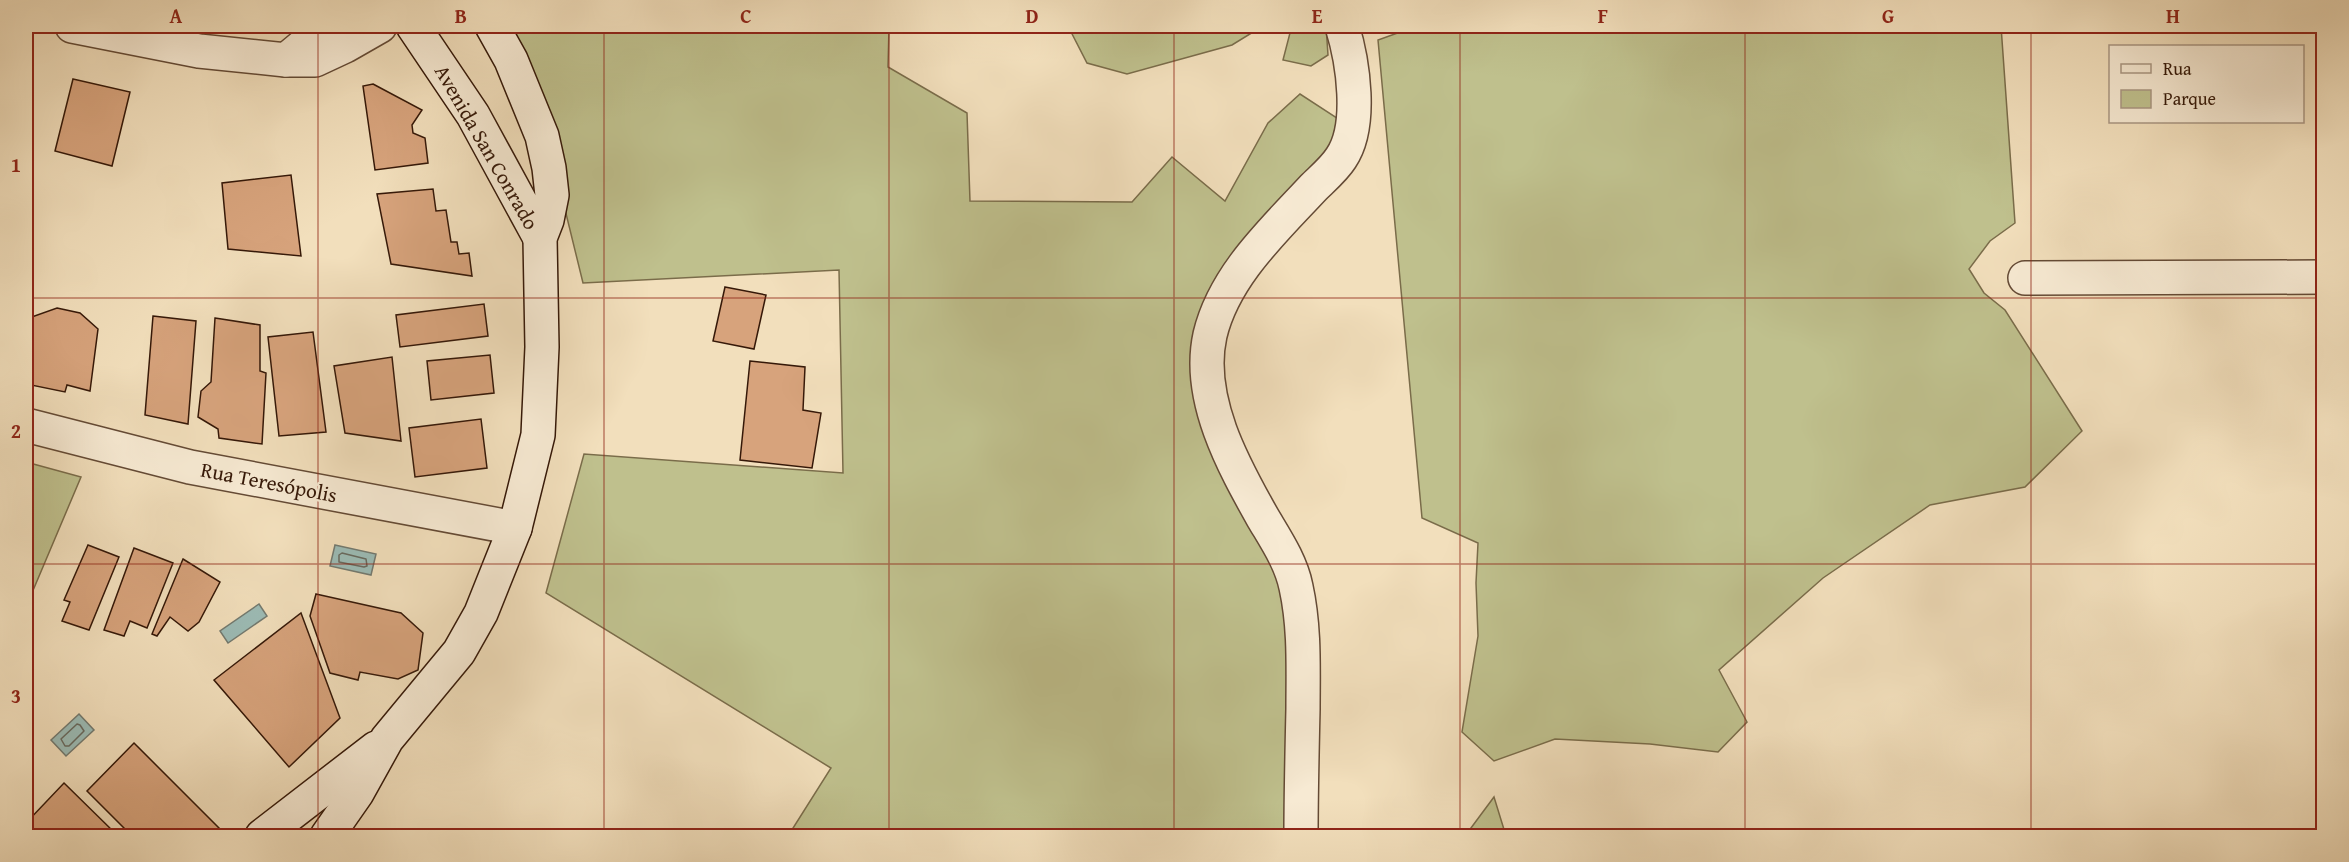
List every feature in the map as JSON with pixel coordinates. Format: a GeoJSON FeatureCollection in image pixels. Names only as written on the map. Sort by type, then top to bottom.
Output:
{"type":"FeatureCollection","features":[{"type":"Feature","properties":{"kind":"street"},"geometry":{"type":"LineString","coordinates":[[72,26],[199,51],[286,60],[315,60],[380,26]]}},
{"type":"Feature","properties":{"kind":"street"},"geometry":{"type":"LineString","coordinates":[[286,60],[327,26]]}},
{"type":"Feature","properties":{"kind":"street","name":"Avenida San Conrado"},"geometry":{"type":"LineString","coordinates":[[413,26],[473,115],[540,238]]}},
{"type":"Feature","properties":{"kind":"street","name":"Avenida San Conrado"},"geometry":{"type":"LineString","coordinates":[[327,837],[357,793],[387,739],[459,652],[481,613],[515,528],[538,435],[542,347],[540,238],[547,220],[552,195],[542,136],[511,60],[492,26]]}},
{"type":"Feature","properties":{"kind":"street"},"geometry":{"type":"LineString","coordinates":[[1301,837],[1304,651],[1296,585],[1284,554],[1246,488],[1222,436],[1214,416],[1207,366],[1210,336],[1218,309],[1251,256],[1342,158],[1353,125],[1354,88],[1342,26]]}},
{"type":"Feature","properties":{"kind":"street"},"geometry":{"type":"LineString","coordinates":[[2025,278],[2324,277]]}},
{"type":"Feature","properties":{"kind":"street","name":"Rua Teresópolis"},"geometry":{"type":"LineString","coordinates":[[26,425],[190,466],[515,528]]}},
{"type":"Feature","properties":{"kind":"street","name":"Avenida San Conrado"},"geometry":{"type":"LineString","coordinates":[[262,837],[387,739]]}},
{"type":"Feature","properties":{"kind":"green space"},"geometry":{"type":"Polygon","coordinates":[[[490,26],[892,26],[889,27],[888,67],[967,113],[970,201],[1132,202],[1172,157],[1225,201],[1268,123],[1300,94],[1337,118],[1331,150],[1246,242],[1200,407],[1289,599],[1310,836],[788,836],[831,768],[546,593],[584,454],[843,473],[839,270],[583,283],[548,140],[490,26]]]}},
{"type":"Feature","properties":{"kind":"green space"},"geometry":{"type":"Polygon","coordinates":[[[1068,26],[1263,26],[1232,45],[1127,74],[1087,63],[1068,26]]]}},
{"type":"Feature","properties":{"kind":"green space"},"geometry":{"type":"Polygon","coordinates":[[[1285,26],[1326,26],[1328,55],[1311,66],[1283,60],[1290,33],[1285,26]]]}},
{"type":"Feature","properties":{"kind":"green space"},"geometry":{"type":"Polygon","coordinates":[[[1417,26],[2001,26],[2015,223],[1990,241],[1969,269],[1984,293],[2005,310],[2082,431],[2025,487],[1930,505],[1823,578],[1719,670],[1747,722],[1718,752],[1650,744],[1555,739],[1494,761],[1462,732],[1478,636],[1476,583],[1478,543],[1422,518],[1378,40],[1417,26]]]}},
{"type":"Feature","properties":{"kind":"green space"},"geometry":{"type":"Polygon","coordinates":[[[26,462],[81,477],[26,607],[26,462]]]}},
{"type":"Feature","properties":{"kind":"green space"},"geometry":{"type":"Polygon","coordinates":[[[1494,797],[1506,836],[1465,836],[1494,797]]]}},
{"type":"Feature","properties":{"kind":"water"},"geometry":{"type":"Polygon","coordinates":[[[335,545],[376,554],[371,575],[330,566],[335,545]]]}},
{"type":"Feature","properties":{"kind":"water"},"geometry":{"type":"Polygon","coordinates":[[[259,604],[267,616],[228,643],[220,631],[259,604]]]}},
{"type":"Feature","properties":{"kind":"water"},"geometry":{"type":"Polygon","coordinates":[[[79,714],[94,730],[66,756],[51,740],[79,714]]]}},
{"type":"Feature","properties":{"kind":"building"},"geometry":{"type":"Polygon","coordinates":[[[73,79],[130,92],[112,166],[55,151],[73,79]]]}},
{"type":"Feature","properties":{"kind":"building"},"geometry":{"type":"Polygon","coordinates":[[[373,84],[422,110],[412,125],[413,133],[425,138],[428,163],[375,170],[363,86],[373,84]]]}},
{"type":"Feature","properties":{"kind":"building"},"geometry":{"type":"Polygon","coordinates":[[[291,175],[301,256],[228,249],[222,183],[291,175]]]}},
{"type":"Feature","properties":{"kind":"building"},"geometry":{"type":"Polygon","coordinates":[[[433,189],[436,211],[446,210],[451,242],[457,242],[459,254],[469,253],[472,276],[391,264],[377,194],[433,189]]]}},
{"type":"Feature","properties":{"kind":"building"},"geometry":{"type":"Polygon","coordinates":[[[725,287],[766,295],[754,349],[713,341],[725,287]]]}},
{"type":"Feature","properties":{"kind":"building"},"geometry":{"type":"Polygon","coordinates":[[[484,304],[488,336],[400,347],[396,315],[484,304]]]}},
{"type":"Feature","properties":{"kind":"building"},"geometry":{"type":"Polygon","coordinates":[[[57,308],[80,313],[98,329],[90,391],[67,385],[65,392],[26,384],[26,319],[57,308]]]}},
{"type":"Feature","properties":{"kind":"building"},"geometry":{"type":"Polygon","coordinates":[[[153,316],[196,321],[188,424],[145,415],[153,316]]]}},
{"type":"Feature","properties":{"kind":"building"},"geometry":{"type":"Polygon","coordinates":[[[215,318],[260,325],[260,371],[266,373],[262,444],[219,438],[218,429],[198,417],[201,391],[211,382],[215,318]]]}},
{"type":"Feature","properties":{"kind":"building"},"geometry":{"type":"Polygon","coordinates":[[[313,332],[326,432],[279,436],[268,337],[313,332]]]}},
{"type":"Feature","properties":{"kind":"building"},"geometry":{"type":"Polygon","coordinates":[[[490,355],[494,393],[431,400],[427,361],[490,355]]]}},
{"type":"Feature","properties":{"kind":"building"},"geometry":{"type":"Polygon","coordinates":[[[392,357],[401,441],[345,433],[334,366],[392,357]]]}},
{"type":"Feature","properties":{"kind":"building"},"geometry":{"type":"Polygon","coordinates":[[[750,361],[805,367],[803,410],[821,413],[812,468],[740,460],[750,361]]]}},
{"type":"Feature","properties":{"kind":"building"},"geometry":{"type":"Polygon","coordinates":[[[481,419],[487,468],[415,477],[409,428],[481,419]]]}},
{"type":"Feature","properties":{"kind":"building"},"geometry":{"type":"Polygon","coordinates":[[[88,545],[119,557],[89,630],[62,621],[70,602],[64,600],[88,545]]]}},
{"type":"Feature","properties":{"kind":"building"},"geometry":{"type":"Polygon","coordinates":[[[134,548],[173,563],[147,628],[130,621],[124,636],[104,630],[134,548]]]}},
{"type":"Feature","properties":{"kind":"building"},"geometry":{"type":"Polygon","coordinates":[[[183,559],[220,582],[199,622],[188,631],[170,617],[157,636],[152,634],[183,559]]]}},
{"type":"Feature","properties":{"kind":"building"},"geometry":{"type":"Polygon","coordinates":[[[316,594],[401,613],[423,633],[418,670],[398,679],[360,672],[358,680],[330,673],[310,616],[316,594]]]}},
{"type":"Feature","properties":{"kind":"building"},"geometry":{"type":"Polygon","coordinates":[[[301,613],[340,718],[289,767],[214,680],[301,613]]]}},
{"type":"Feature","properties":{"kind":"building"},"geometry":{"type":"Polygon","coordinates":[[[134,743],[225,834],[223,836],[132,836],[87,791],[134,743]]]}},
{"type":"Feature","properties":{"kind":"building"},"geometry":{"type":"Polygon","coordinates":[[[64,783],[118,836],[30,836],[26,832],[26,823],[64,783]]]}}]}
